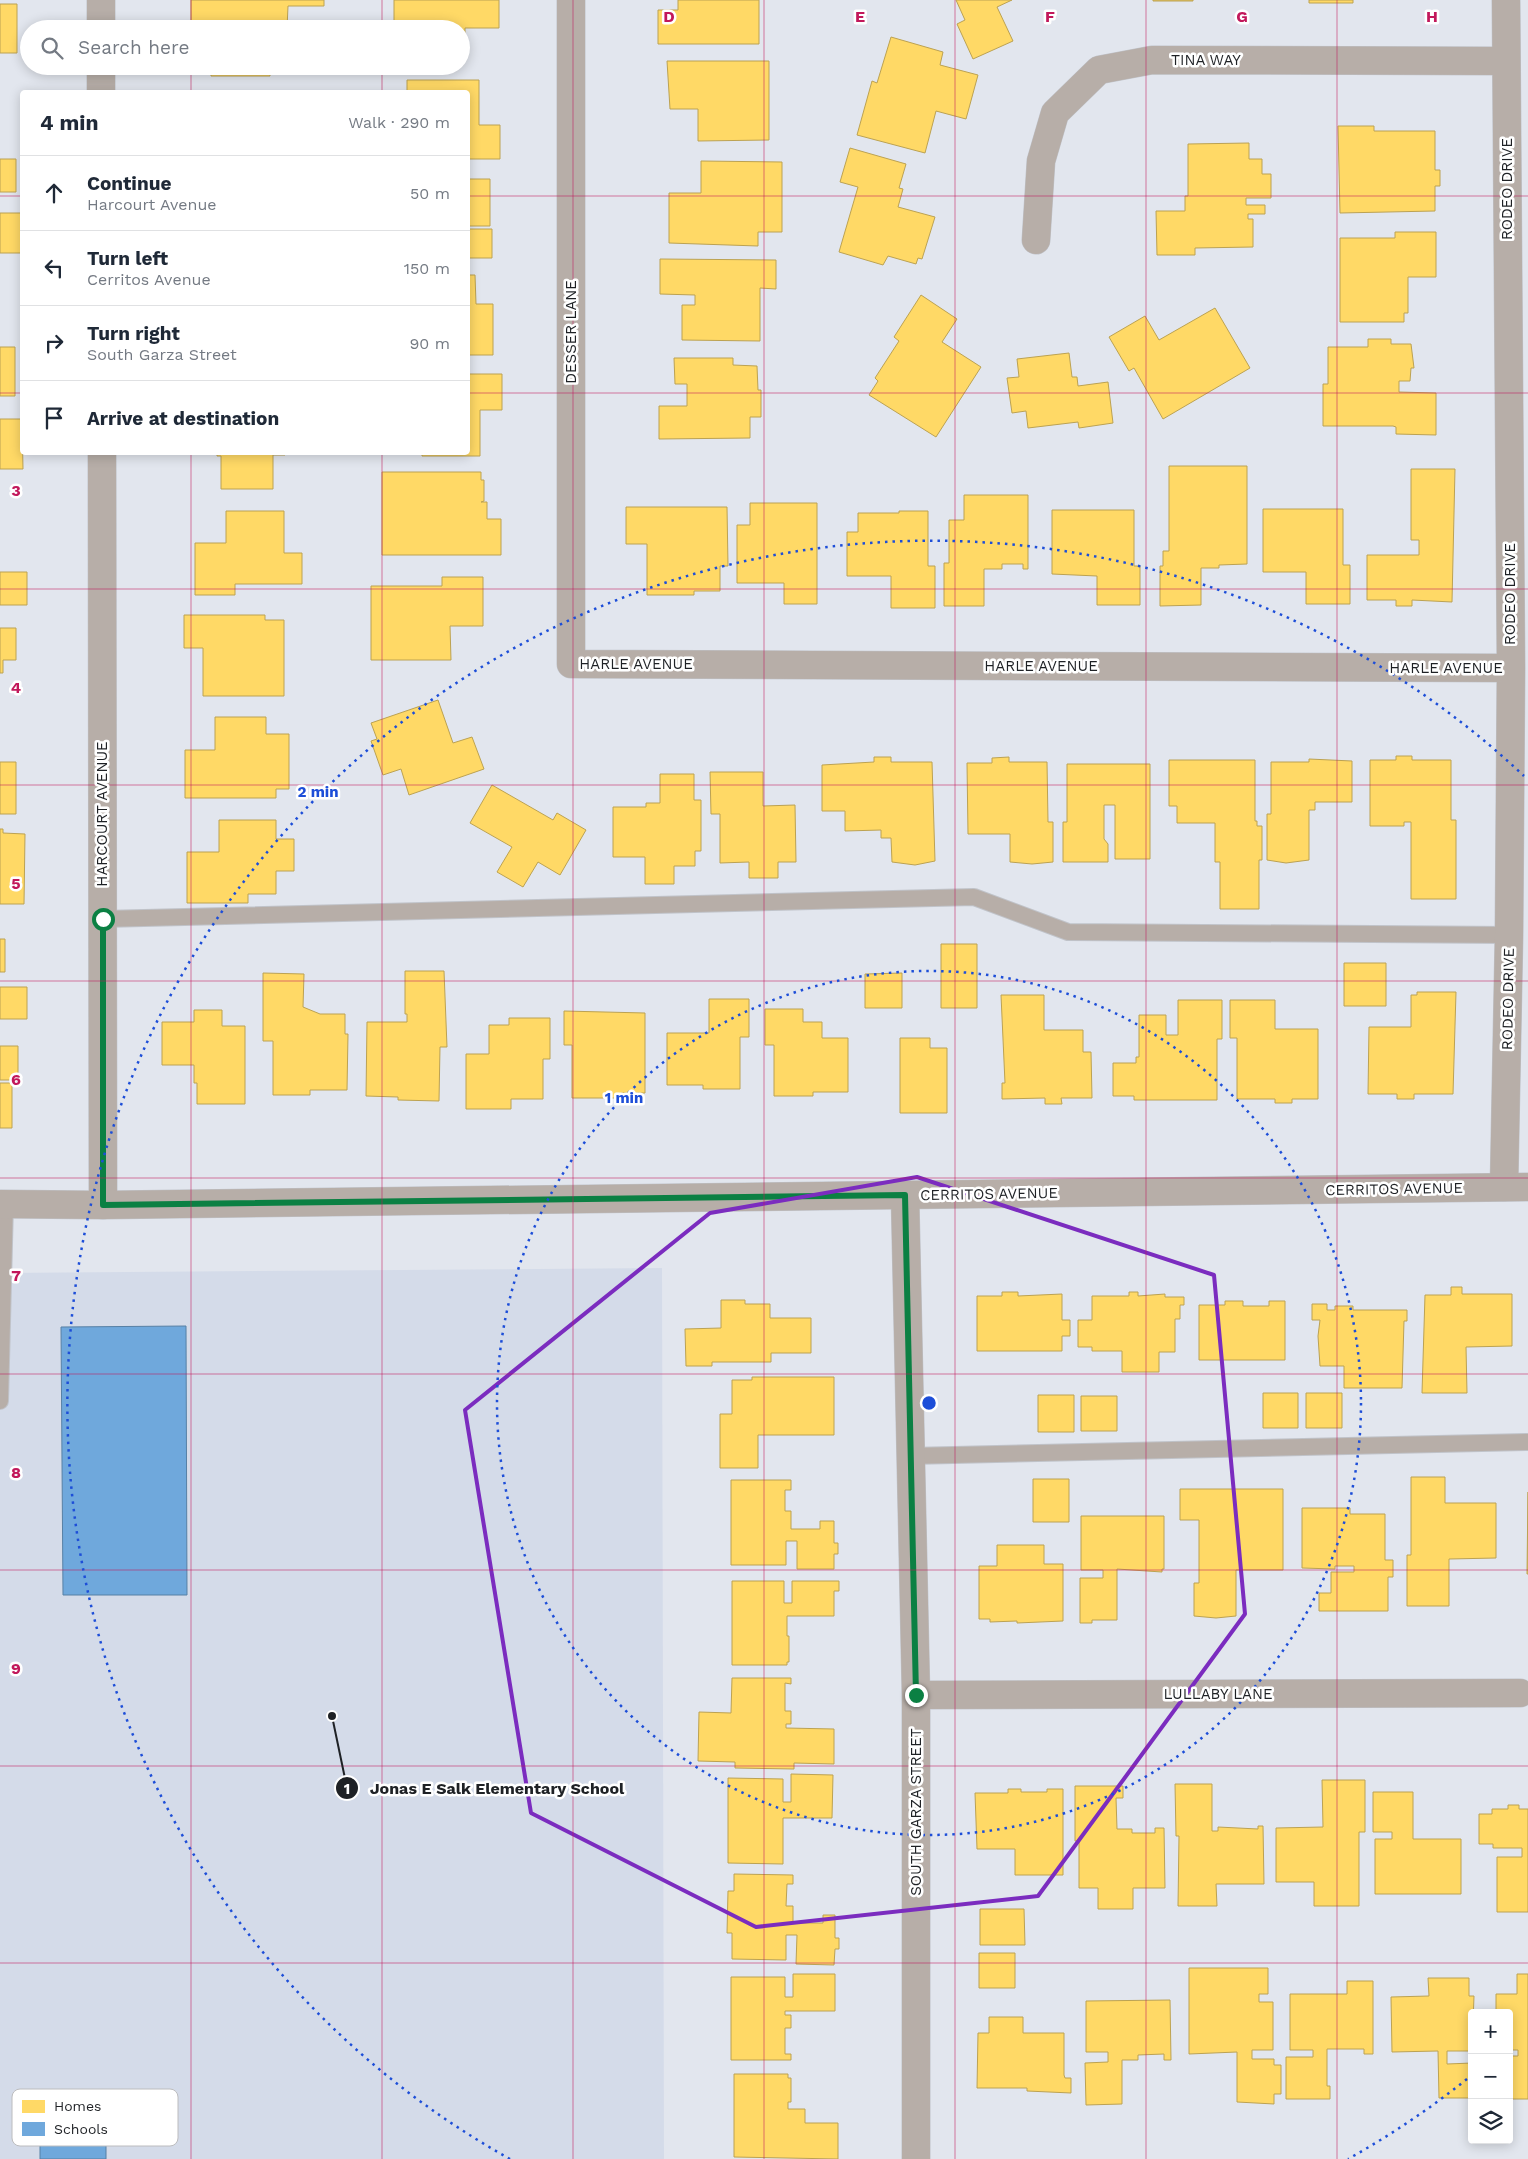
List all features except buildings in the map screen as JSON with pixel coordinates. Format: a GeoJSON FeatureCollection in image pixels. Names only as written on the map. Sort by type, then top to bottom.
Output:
{"type":"FeatureCollection","features":[{"type":"Feature","properties":{"kind":"street"},"geometry":{"type":"LineString","coordinates":[[100,0],[101,20]]}},
{"type":"Feature","properties":{"kind":"street","name":"DESSER LANE"},"geometry":{"type":"LineString","coordinates":[[571,0],[571,664]]}},
{"type":"Feature","properties":{"kind":"street","name":"RODEO DRIVE"},"geometry":{"type":"LineString","coordinates":[[1506,0],[1511,668],[1509,935],[1516,1187]]}},
{"type":"Feature","properties":{"kind":"street","name":"TINA WAY"},"geometry":{"type":"LineString","coordinates":[[1036,240],[1041,161],[1055,113],[1099,70],[1152,60],[1506,61]]}},
{"type":"Feature","properties":{"kind":"street"},"geometry":{"type":"LineString","coordinates":[[101,75],[101,90]]}},
{"type":"Feature","properties":{"kind":"street","name":"HARCOURT AVENUE"},"geometry":{"type":"LineString","coordinates":[[102,455],[103,1205]]}},
{"type":"Feature","properties":{"kind":"street","name":"HARLE AVENUE"},"geometry":{"type":"LineString","coordinates":[[571,664],[1511,668]]}},
{"type":"Feature","properties":{"kind":"street","name":"CERRITOS AVENUE"},"geometry":{"type":"LineString","coordinates":[[2,1204],[103,1205],[1516,1187]]}},
{"type":"Feature","properties":{"kind":"street","name":"SOUTH GARZA STREET"},"geometry":{"type":"LineString","coordinates":[[905,1195],[916,1695],[916,2159]]}},
{"type":"Feature","properties":{"kind":"street","name":"LULLABY LANE"},"geometry":{"type":"LineString","coordinates":[[916,1695],[1520,1693]]}},
{"type":"Feature","properties":{"kind":"lane"},"geometry":{"type":"LineString","coordinates":[[103,919],[974,897],[1068,932],[1509,935]]}},
{"type":"Feature","properties":{"kind":"lane"},"geometry":{"type":"LineString","coordinates":[[0,1401],[2,1204]]}},
{"type":"Feature","properties":{"kind":"lane"},"geometry":{"type":"LineString","coordinates":[[910,1456],[1528,1442]]}},
{"type":"Feature","properties":{"kind":"highlighted area"},"geometry":{"type":"Polygon","coordinates":[[[917,1177],[1214,1275],[1245,1614],[1038,1896],[756,1927],[531,1813],[465,1410],[710,1213],[917,1177]]]}},
{"type":"Feature","properties":{"kind":"shaded area"},"geometry":{"type":"Polygon","coordinates":[[[662,1268],[664,2159],[0,2159],[0,1273],[662,1268]]]}},
{"type":"Feature","properties":{"kind":"place","name":"Jonas E Salk Elementary School"},"geometry":{"type":"Point","coordinates":[332,1716]}},
{"type":"Feature","properties":{"kind":"route"},"geometry":{"type":"LineString","coordinates":[[103,919],[103,1205],[905,1195],[916,1695]]}}]}
